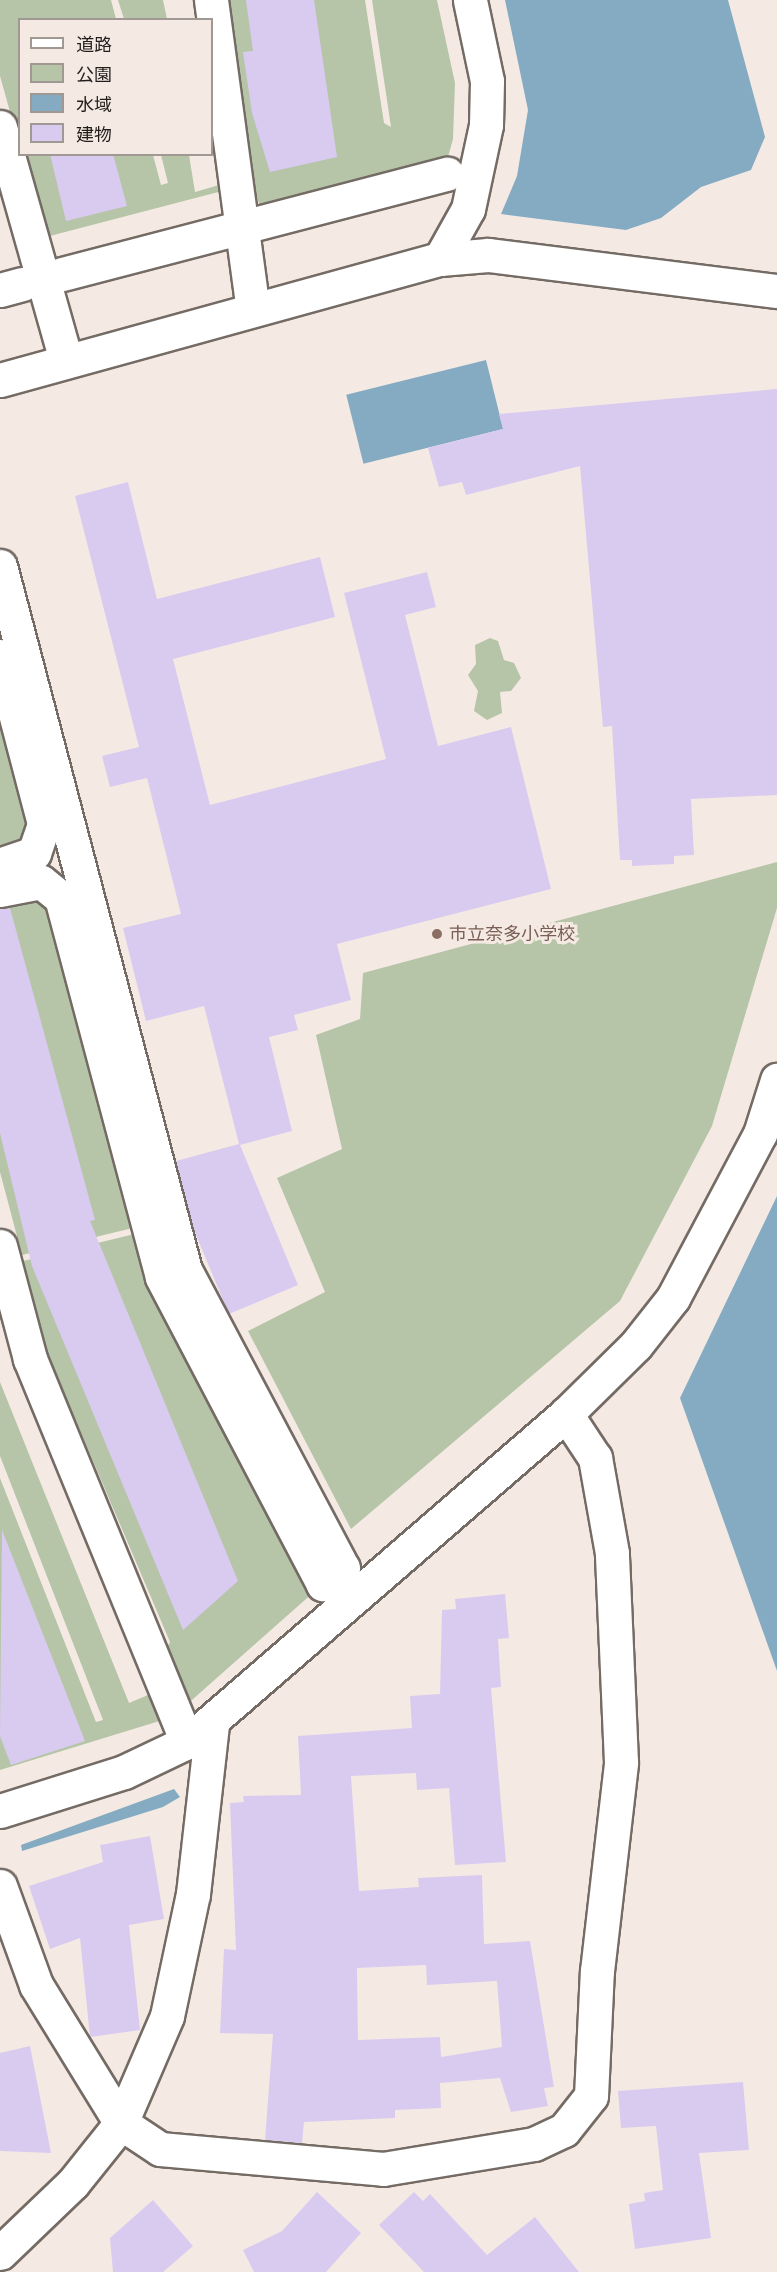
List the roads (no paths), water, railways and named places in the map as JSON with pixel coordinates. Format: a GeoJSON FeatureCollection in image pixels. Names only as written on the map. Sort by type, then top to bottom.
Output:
{"type":"FeatureCollection","features":[{"type":"Feature","properties":{"kind":"street"},"geometry":{"type":"LineString","coordinates":[[211,0],[253,309]]}},
{"type":"Feature","properties":{"kind":"street"},"geometry":{"type":"LineString","coordinates":[[440,259],[468,209],[486,125],[487,81],[470,0]]}},
{"type":"Feature","properties":{"kind":"street"},"geometry":{"type":"LineString","coordinates":[[0,127],[66,361]]}},
{"type":"Feature","properties":{"kind":"street"},"geometry":{"type":"LineString","coordinates":[[62,274],[447,174]]}},
{"type":"Feature","properties":{"kind":"street"},"geometry":{"type":"LineString","coordinates":[[0,380],[440,259],[488,255],[777,291]]}},
{"type":"Feature","properties":{"kind":"street"},"geometry":{"type":"LineString","coordinates":[[0,566],[181,1258],[200,1306],[343,1568],[323,1584],[162,1277],[61,898],[40,882],[0,890]]}},
{"type":"Feature","properties":{"kind":"street"},"geometry":{"type":"LineString","coordinates":[[0,656],[44,824],[34,853],[0,865]]}},
{"type":"Feature","properties":{"kind":"street"},"geometry":{"type":"LineString","coordinates":[[0,1810],[124,1772],[200,1733],[566,1414],[636,1345],[673,1298],[760,1134],[777,1080]]}},
{"type":"Feature","properties":{"kind":"street"},"geometry":{"type":"LineString","coordinates":[[0,1246],[30,1359],[200,1733],[193,1894],[166,2016],[120,2124],[73,2183],[0,2253]]}},
{"type":"Feature","properties":{"kind":"street"},"geometry":{"type":"LineString","coordinates":[[0,1886],[36,1985],[120,2124],[159,2149],[382,2169],[534,2144],[564,2130],[591,2096],[597,1971],[621,1762],[612,1553],[595,1458],[566,1414]]}},
{"type":"Feature","properties":{"kind":"water"},"geometry":{"type":"Polygon","coordinates":[[[505,0],[728,0],[765,137],[751,170],[701,187],[661,218],[626,230],[501,214],[517,176],[528,110],[505,0]]]}},
{"type":"Feature","properties":{"kind":"water"},"geometry":{"type":"Polygon","coordinates":[[[486,360],[503,429],[363,464],[346,395],[486,360]]]}},
{"type":"Feature","properties":{"kind":"water"},"geometry":{"type":"Polygon","coordinates":[[[777,1196],[777,1671],[680,1398],[777,1196]]]}},
{"type":"Feature","properties":{"kind":"water"},"geometry":{"type":"Polygon","coordinates":[[[174,1789],[180,1797],[163,1807],[22,1851],[21,1845],[174,1789]]]}},
{"type":"Feature","properties":{"kind":"place","name":"市立奈多小学校"},"geometry":{"type":"Point","coordinates":[437,934]}}]}
